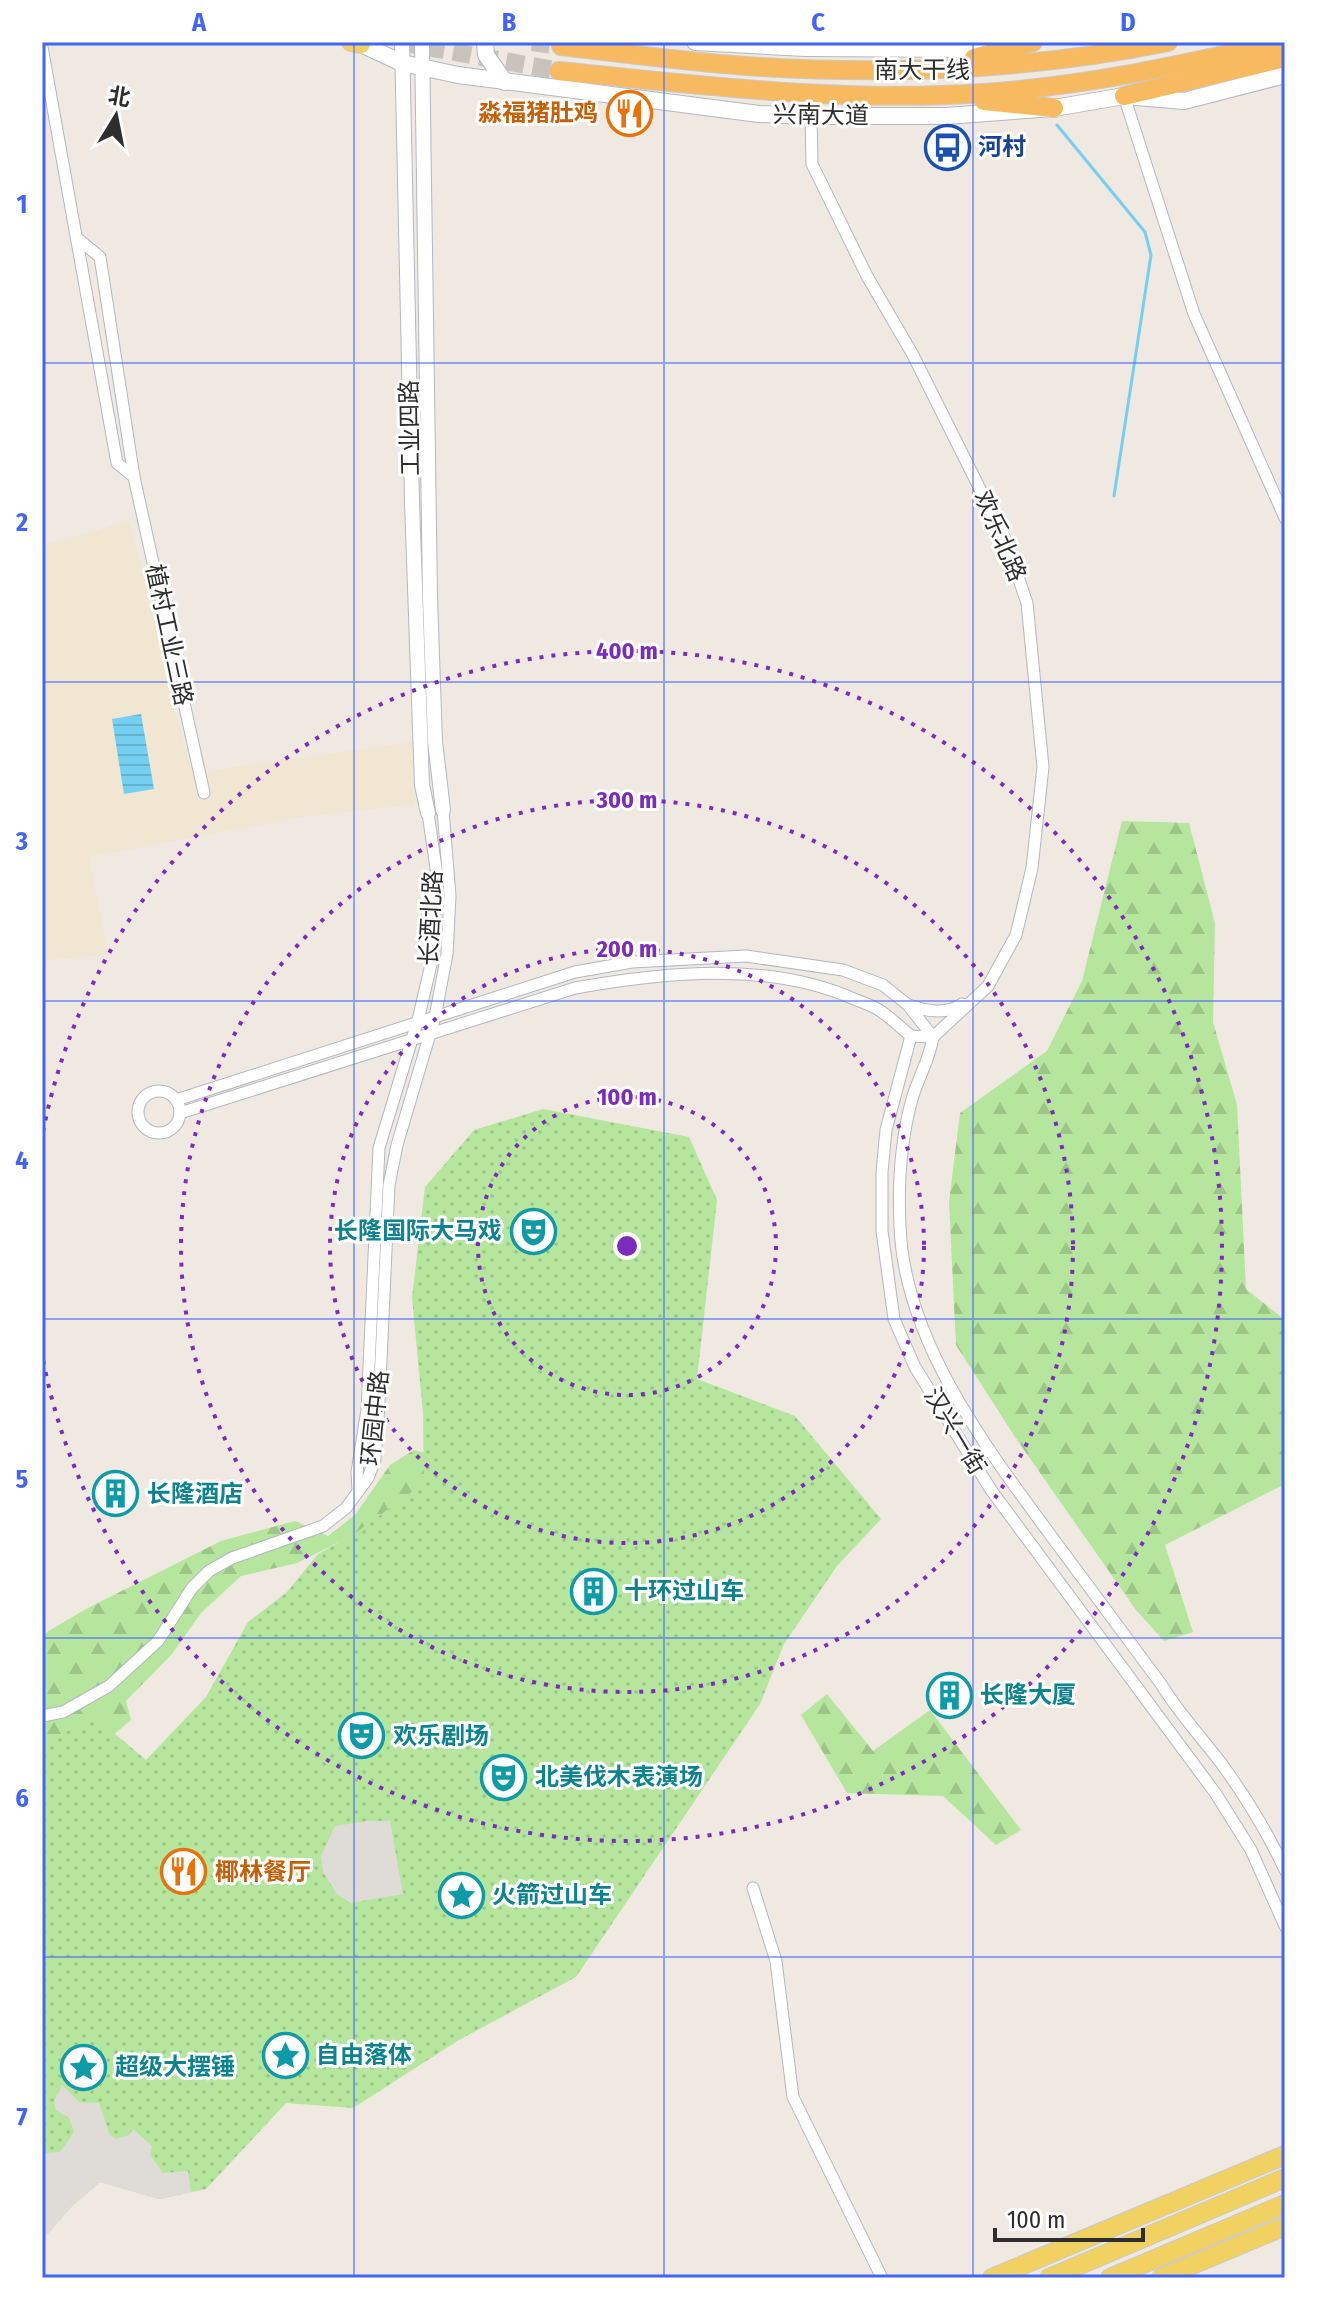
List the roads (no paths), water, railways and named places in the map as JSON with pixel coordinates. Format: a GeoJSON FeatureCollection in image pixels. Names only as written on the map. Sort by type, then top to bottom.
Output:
{"type":"FeatureCollection","features":[{"type":"Feature","properties":{"kind":"highway"},"geometry":{"type":"LineString","coordinates":[[937,68],[1032,42]]}},
{"type":"Feature","properties":{"kind":"highway","name":"南大干线"},"geometry":{"type":"LineString","coordinates":[[561,46],[761,67],[860,70],[937,68],[1112,54],[1168,42]]}},
{"type":"Feature","properties":{"kind":"highway","name":"南大干线"},"geometry":{"type":"LineString","coordinates":[[559,71],[760,92],[934,95],[1056,86],[1104,79],[1281,42]]}},
{"type":"Feature","properties":{"kind":"highway"},"geometry":{"type":"LineString","coordinates":[[1124,96],[1285,58]]}},
{"type":"Feature","properties":{"kind":"highway"},"geometry":{"type":"LineString","coordinates":[[934,95],[1054,108]]}},
{"type":"Feature","properties":{"kind":"main road"},"geometry":{"type":"LineString","coordinates":[[485,42],[486,55],[505,82]]}},
{"type":"Feature","properties":{"kind":"main road"},"geometry":{"type":"LineString","coordinates":[[695,42],[806,48],[967,49],[1032,42]]}},
{"type":"Feature","properties":{"kind":"main road","name":"兴南大道"},"geometry":{"type":"LineString","coordinates":[[356,43],[402,63],[505,82],[759,114],[811,116],[946,116],[1054,108],[1124,96],[1184,101],[1285,75]]}},
{"type":"Feature","properties":{"kind":"main road"},"geometry":{"type":"LineString","coordinates":[[992,2278],[1285,2155]]}},
{"type":"Feature","properties":{"kind":"main road"},"geometry":{"type":"LineString","coordinates":[[1049,2278],[1285,2178]]}},
{"type":"Feature","properties":{"kind":"main road"},"geometry":{"type":"LineString","coordinates":[[1110,2278],[1285,2204]]}},
{"type":"Feature","properties":{"kind":"main road"},"geometry":{"type":"LineString","coordinates":[[1161,2278],[1285,2226]]}},
{"type":"Feature","properties":{"kind":"street","name":"工业四路"},"geometry":{"type":"LineString","coordinates":[[402,42],[422,785],[428,813]]}},
{"type":"Feature","properties":{"kind":"street","name":"工业四路"},"geometry":{"type":"LineString","coordinates":[[422,42],[430,612],[435,741],[443,810]]}},
{"type":"Feature","properties":{"kind":"street","name":"植村工业三路"},"geometry":{"type":"LineString","coordinates":[[42,47],[117,463],[134,477]]}},
{"type":"Feature","properties":{"kind":"street"},"geometry":{"type":"LineString","coordinates":[[1124,96],[1194,314],[1285,518]]}},
{"type":"Feature","properties":{"kind":"street","name":"欢乐北路"},"geometry":{"type":"LineString","coordinates":[[811,116],[812,164],[1005,539],[1027,603],[1043,767],[1032,868],[1016,935],[988,986]]}},
{"type":"Feature","properties":{"kind":"street"},"geometry":{"type":"LineString","coordinates":[[406,232],[425,232]]}},
{"type":"Feature","properties":{"kind":"street","name":"植村工业三路"},"geometry":{"type":"LineString","coordinates":[[78,239],[100,257],[134,477],[204,793]]}},
{"type":"Feature","properties":{"kind":"street","name":"长酒北路"},"geometry":{"type":"LineString","coordinates":[[435,1017],[447,954],[449,920],[449,870],[443,810]]}},
{"type":"Feature","properties":{"kind":"street","name":"长酒北路"},"geometry":{"type":"LineString","coordinates":[[417,1022],[432,960],[437,875],[428,813]]}},
{"type":"Feature","properties":{"kind":"street"},"geometry":{"type":"LineString","coordinates":[[176,1100],[575,972],[632,962],[746,956],[843,970],[883,985],[908,1005],[933,1037]]}},
{"type":"Feature","properties":{"kind":"street"},"geometry":{"type":"LineString","coordinates":[[180,1113],[575,988],[632,978],[745,974],[826,986],[881,1010],[911,1036],[933,1037],[988,986]]}},
{"type":"Feature","properties":{"kind":"street"},"geometry":{"type":"LineString","coordinates":[[908,1005],[935,1011],[956,1009],[988,986]]}},
{"type":"Feature","properties":{"kind":"street","name":"环园中路"},"geometry":{"type":"LineString","coordinates":[[358,1490],[368,1478],[375,1459],[389,1185],[397,1145],[435,1017]]}},
{"type":"Feature","properties":{"kind":"street","name":"环园中路"},"geometry":{"type":"LineString","coordinates":[[358,1490],[357,1472],[367,1410],[379,1148],[417,1022]]}},
{"type":"Feature","properties":{"kind":"street","name":"汉兴一街"},"geometry":{"type":"LineString","coordinates":[[911,1036],[886,1130],[882,1172],[882,1231],[894,1319],[915,1367],[991,1490],[1210,1785],[1251,1850],[1285,1926]]}},
{"type":"Feature","properties":{"kind":"street","name":"汉兴一街"},"geometry":{"type":"LineString","coordinates":[[933,1037],[931,1052],[913,1095],[906,1122],[900,1227],[906,1271],[925,1336],[955,1394],[1005,1473],[1172,1702],[1228,1773],[1285,1870]]}},
{"type":"Feature","properties":{"kind":"street"},"geometry":{"type":"LineString","coordinates":[[158,1091],[176,1100],[180,1113],[175,1126],[163,1133],[149,1131],[139,1121],[138,1107],[145,1096],[158,1091]]}},
{"type":"Feature","properties":{"kind":"street"},"geometry":{"type":"LineString","coordinates":[[42,1716],[63,1712],[109,1686],[158,1641],[192,1588],[209,1571],[232,1558],[323,1526],[346,1508],[358,1490]]}},
{"type":"Feature","properties":{"kind":"street"},"geometry":{"type":"LineString","coordinates":[[753,1888],[776,1961],[793,2097],[882,2278]]}},
{"type":"Feature","properties":{"kind":"water"},"geometry":{"type":"Polygon","coordinates":[[[141,714],[154,789],[124,794],[112,719],[141,714]]]}},
{"type":"Feature","properties":{"kind":"waterway"},"geometry":{"type":"LineString","coordinates":[[1057,125],[1145,232],[1151,255],[1114,496]]}},
{"type":"Feature","properties":{"kind":"tunnel"},"geometry":{"type":"LineString","coordinates":[[400,42],[559,71]]}},
{"type":"Feature","properties":{"kind":"tunnel"},"geometry":{"type":"LineString","coordinates":[[532,42],[561,46]]}},
{"type":"Feature","properties":{"kind":"place","name":"淼福猪肚鸡"},"geometry":{"type":"Point","coordinates":[629,113]}},
{"type":"Feature","properties":{"kind":"place","name":"河村"},"geometry":{"type":"Point","coordinates":[947,147]}},
{"type":"Feature","properties":{"kind":"place","name":"长隆国际大马戏"},"geometry":{"type":"Point","coordinates":[533,1231]}},
{"type":"Feature","properties":{"kind":"place","name":"长隆酒店"},"geometry":{"type":"Point","coordinates":[116,1494]}},
{"type":"Feature","properties":{"kind":"place","name":"十环过山车"},"geometry":{"type":"Point","coordinates":[593,1591]}},
{"type":"Feature","properties":{"kind":"place","name":"长隆大厦"},"geometry":{"type":"Point","coordinates":[949,1695]}},
{"type":"Feature","properties":{"kind":"place","name":"欢乐剧场"},"geometry":{"type":"Point","coordinates":[362,1736]}},
{"type":"Feature","properties":{"kind":"place","name":"北美伐木表演场"},"geometry":{"type":"Point","coordinates":[504,1777]}},
{"type":"Feature","properties":{"kind":"place","name":"椰林餐厅"},"geometry":{"type":"Point","coordinates":[184,1872]}},
{"type":"Feature","properties":{"kind":"place","name":"火箭过山车"},"geometry":{"type":"Point","coordinates":[461,1895]}},
{"type":"Feature","properties":{"kind":"place","name":"自由落体"},"geometry":{"type":"Point","coordinates":[285,2055]}},
{"type":"Feature","properties":{"kind":"place","name":"超级大摆锤"},"geometry":{"type":"Point","coordinates":[84,2067]}}]}
